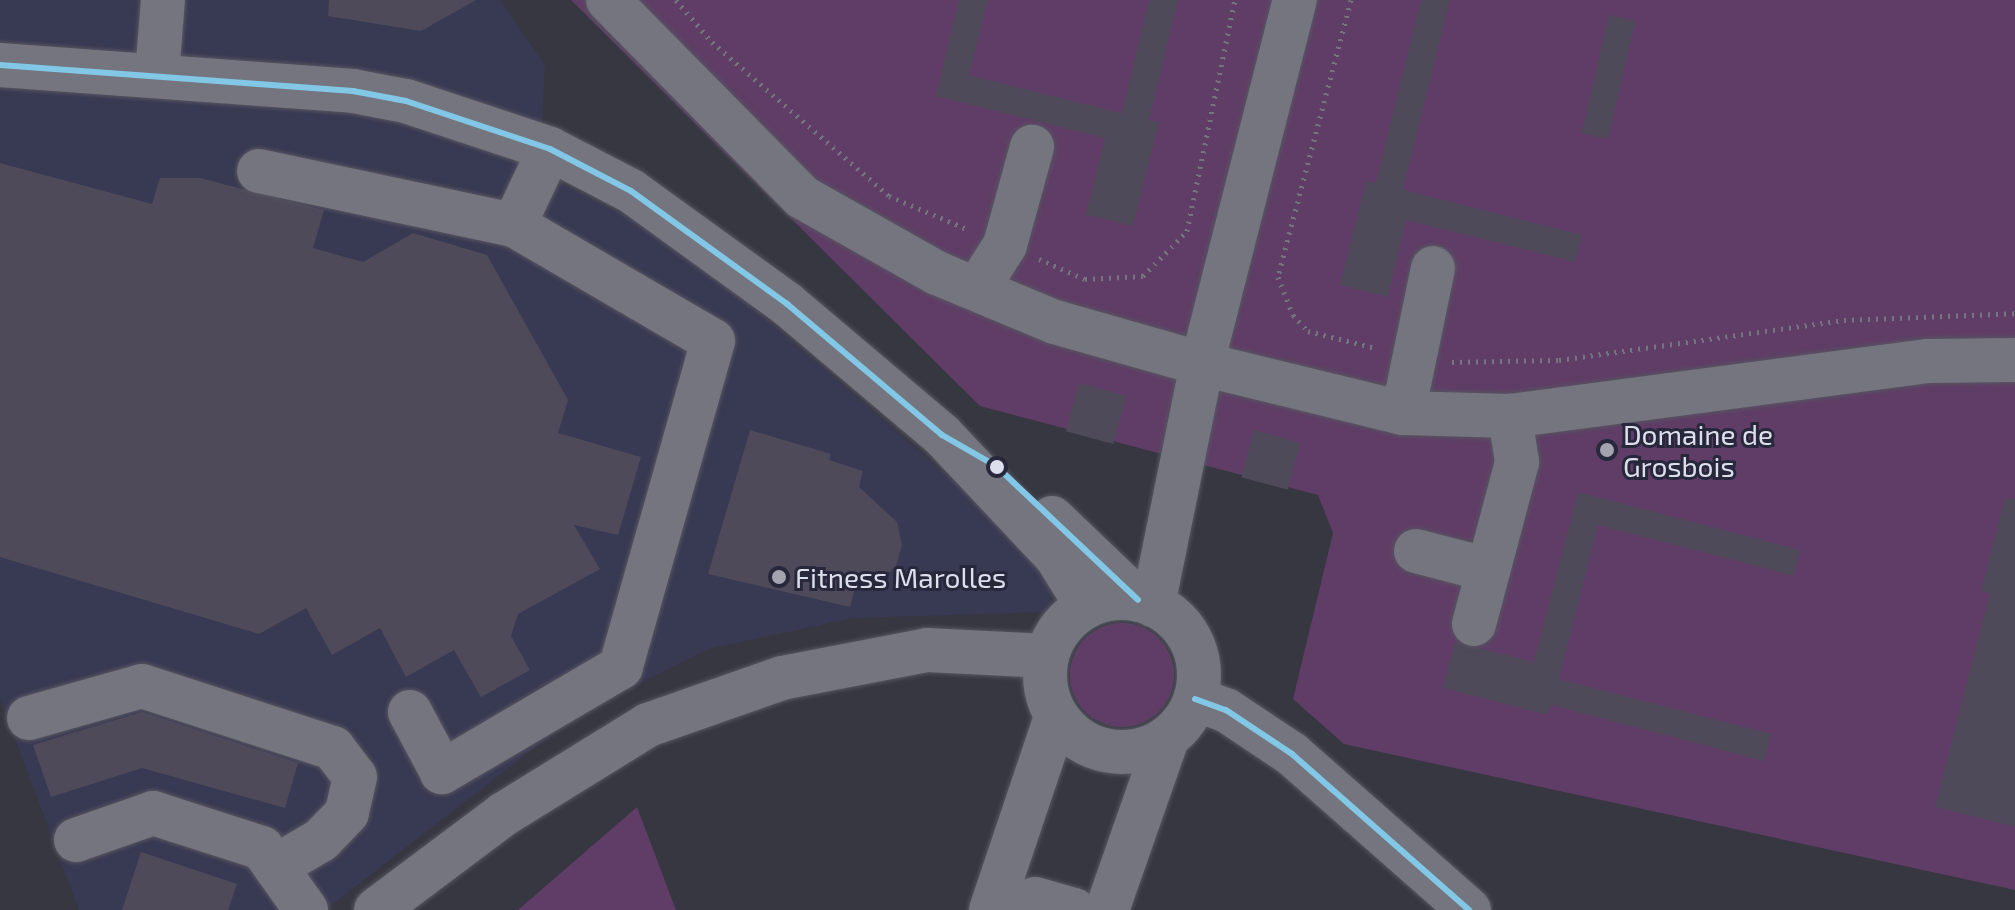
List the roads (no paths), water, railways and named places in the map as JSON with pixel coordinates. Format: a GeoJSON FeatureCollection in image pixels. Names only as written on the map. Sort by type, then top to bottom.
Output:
{"type":"FeatureCollection","features":[{"type":"Feature","properties":{"kind":"street"},"geometry":{"type":"LineString","coordinates":[[157,74],[163,0]]}},
{"type":"Feature","properties":{"kind":"street"},"geometry":{"type":"LineString","coordinates":[[608,0],[802,197],[977,289],[1055,322],[1202,364],[1403,413],[1510,416],[1928,361],[2015,360]]}},
{"type":"Feature","properties":{"kind":"street"},"geometry":{"type":"LineString","coordinates":[[1146,602],[1202,364],[1295,0]]}},
{"type":"Feature","properties":{"kind":"street"},"geometry":{"type":"LineString","coordinates":[[0,65],[157,74],[353,91],[406,101],[550,149],[631,191],[787,304],[942,435],[1056,556],[1087,606]]}},
{"type":"Feature","properties":{"kind":"street"},"geometry":{"type":"LineString","coordinates":[[977,289],[1005,245],[1032,147]]}},
{"type":"Feature","properties":{"kind":"street"},"geometry":{"type":"LineString","coordinates":[[514,225],[550,149]]}},
{"type":"Feature","properties":{"kind":"street"},"geometry":{"type":"LineString","coordinates":[[259,171],[514,225],[713,341],[621,667],[442,772],[410,712]]}},
{"type":"Feature","properties":{"kind":"street"},"geometry":{"type":"LineString","coordinates":[[1403,413],[1411,355],[1433,268]]}},
{"type":"Feature","properties":{"kind":"street"},"geometry":{"type":"LineString","coordinates":[[1474,624],[1517,462],[1510,416]]}},
{"type":"Feature","properties":{"kind":"street"},"geometry":{"type":"LineString","coordinates":[[942,435],[996,466],[1193,644],[1195,699],[1167,739],[1107,910]]}},
{"type":"Feature","properties":{"kind":"street"},"geometry":{"type":"LineString","coordinates":[[1416,551],[1489,570]]}},
{"type":"Feature","properties":{"kind":"street"},"geometry":{"type":"LineString","coordinates":[[1146,602],[1087,606],[1068,620],[1047,656],[1045,677],[1056,717],[1073,735],[1119,753],[1167,739]]}},
{"type":"Feature","properties":{"kind":"street"},"geometry":{"type":"LineString","coordinates":[[376,910],[504,814],[648,725],[782,678],[927,650],[1047,656]]}},
{"type":"Feature","properties":{"kind":"street"},"geometry":{"type":"LineString","coordinates":[[29,718],[142,686],[333,748],[355,777],[347,813],[321,840],[275,867]]}},
{"type":"Feature","properties":{"kind":"street"},"geometry":{"type":"LineString","coordinates":[[1195,699],[1226,710],[1292,754],[1469,910]]}},
{"type":"Feature","properties":{"kind":"street"},"geometry":{"type":"LineString","coordinates":[[991,910],[1056,717]]}},
{"type":"Feature","properties":{"kind":"street"},"geometry":{"type":"LineString","coordinates":[[76,840],[153,813],[262,848],[306,910]]}},
{"type":"Feature","properties":{"kind":"street"},"geometry":{"type":"LineString","coordinates":[[1007,910],[1035,899],[1074,910]]}},
{"type":"Feature","properties":{"kind":"place","name":"Domaine de Grosbois"},"geometry":{"type":"Point","coordinates":[1607,450]}},
{"type":"Feature","properties":{"kind":"place","name":"Fitness Marolles"},"geometry":{"type":"Point","coordinates":[779,577]}}]}
